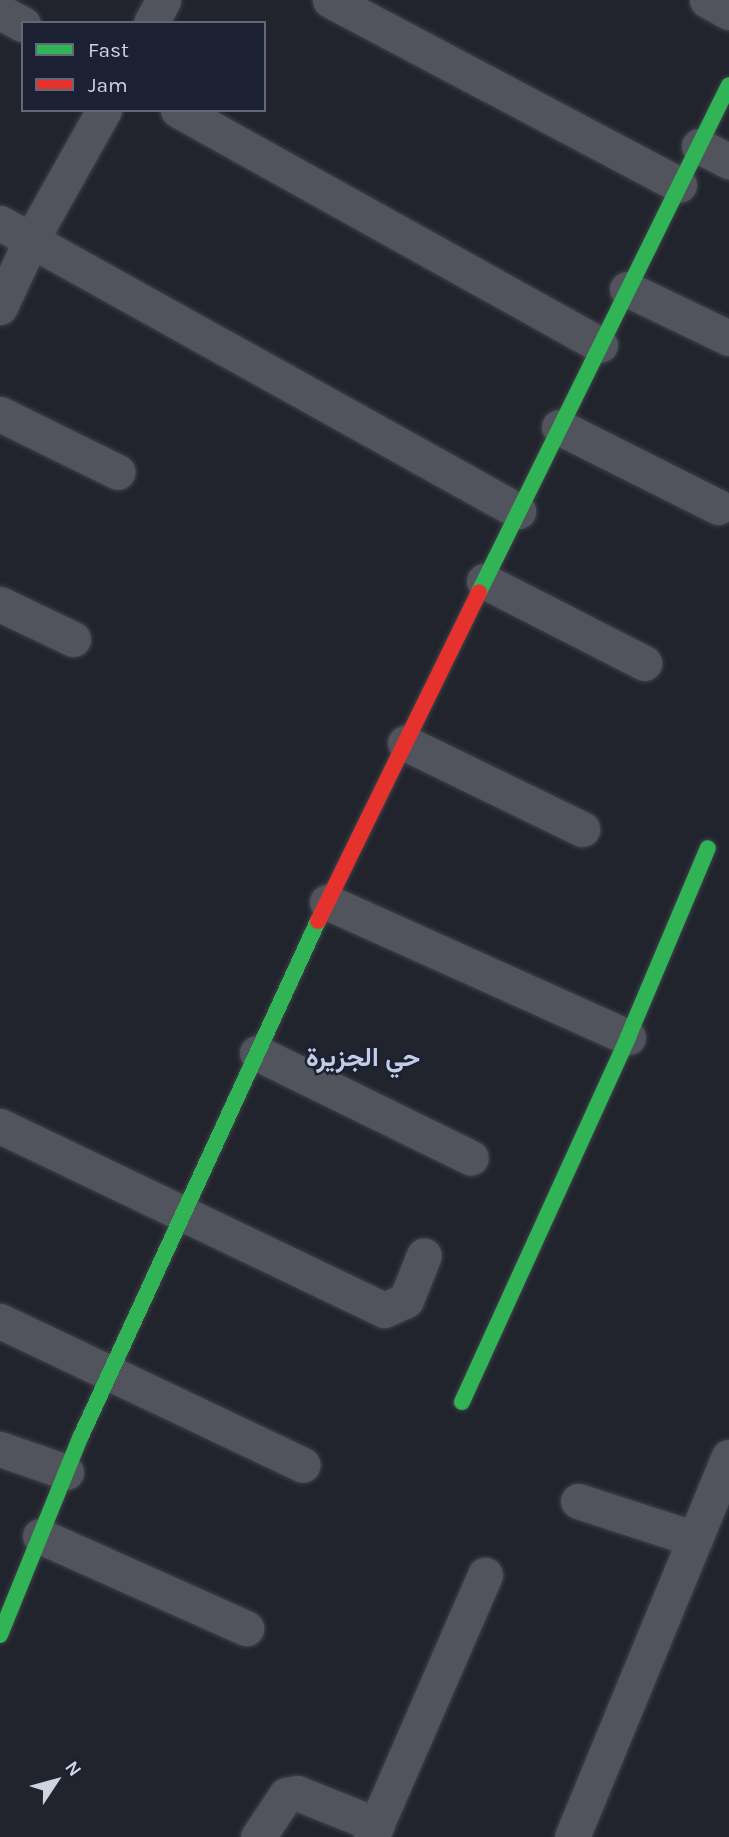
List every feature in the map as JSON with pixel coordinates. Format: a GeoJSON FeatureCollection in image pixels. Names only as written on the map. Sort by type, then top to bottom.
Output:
{"type":"FeatureCollection","features":[{"type":"Feature","properties":{"kind":"street"},"geometry":{"type":"LineString","coordinates":[[152,21],[163,0]]}},
{"type":"Feature","properties":{"kind":"street"},"geometry":{"type":"LineString","coordinates":[[330,0],[679,185]]}},
{"type":"Feature","properties":{"kind":"street"},"geometry":{"type":"LineString","coordinates":[[707,0],[729,12]]}},
{"type":"Feature","properties":{"kind":"street"},"geometry":{"type":"LineString","coordinates":[[0,12],[21,23]]}},
{"type":"Feature","properties":{"kind":"street"},"geometry":{"type":"LineString","coordinates":[[0,1635],[108,1375],[327,902],[679,185],[714,153],[729,85]]}},
{"type":"Feature","properties":{"kind":"street"},"geometry":{"type":"LineString","coordinates":[[0,307],[30,240],[103,112]]}},
{"type":"Feature","properties":{"kind":"street"},"geometry":{"type":"LineString","coordinates":[[182,112],[600,345]]}},
{"type":"Feature","properties":{"kind":"street"},"geometry":{"type":"LineString","coordinates":[[0,223],[518,511]]}},
{"type":"Feature","properties":{"kind":"street"},"geometry":{"type":"LineString","coordinates":[[627,289],[729,338]]}},
{"type":"Feature","properties":{"kind":"street"},"geometry":{"type":"LineString","coordinates":[[0,414],[118,472]]}},
{"type":"Feature","properties":{"kind":"street"},"geometry":{"type":"LineString","coordinates":[[559,427],[718,507]]}},
{"type":"Feature","properties":{"kind":"street"},"geometry":{"type":"LineString","coordinates":[[484,580],[644,663]]}},
{"type":"Feature","properties":{"kind":"street"},"geometry":{"type":"LineString","coordinates":[[0,604],[73,639]]}},
{"type":"Feature","properties":{"kind":"street"},"geometry":{"type":"LineString","coordinates":[[405,743],[582,829]]}},
{"type":"Feature","properties":{"kind":"street"},"geometry":{"type":"LineString","coordinates":[[461,1402],[628,1037],[708,848]]}},
{"type":"Feature","properties":{"kind":"street"},"geometry":{"type":"LineString","coordinates":[[327,902],[628,1037]]}},
{"type":"Feature","properties":{"kind":"street"},"geometry":{"type":"LineString","coordinates":[[257,1053],[471,1158]]}},
{"type":"Feature","properties":{"kind":"street"},"geometry":{"type":"LineString","coordinates":[[0,1126],[384,1310],[406,1300],[424,1255]]}},
{"type":"Feature","properties":{"kind":"street"},"geometry":{"type":"LineString","coordinates":[[0,1321],[108,1375],[303,1465]]}},
{"type":"Feature","properties":{"kind":"street"},"geometry":{"type":"LineString","coordinates":[[0,1449],[66,1472]]}},
{"type":"Feature","properties":{"kind":"street"},"geometry":{"type":"LineString","coordinates":[[572,1837],[727,1467]]}},
{"type":"Feature","properties":{"kind":"street"},"geometry":{"type":"LineString","coordinates":[[579,1501],[695,1539]]}},
{"type":"Feature","properties":{"kind":"street"},"geometry":{"type":"LineString","coordinates":[[40,1536],[246,1628]]}},
{"type":"Feature","properties":{"kind":"street"},"geometry":{"type":"LineString","coordinates":[[258,1837],[286,1795],[297,1793],[374,1831],[485,1575]]}},
{"type":"Feature","properties":{"kind":"traffic: fast"},"geometry":{"type":"LineString","coordinates":[[479,592],[729,85]]}},
{"type":"Feature","properties":{"kind":"traffic: fast"},"geometry":{"type":"LineString","coordinates":[[462,1402],[628,1037],[708,848]]}},
{"type":"Feature","properties":{"kind":"traffic: fast"},"geometry":{"type":"LineString","coordinates":[[0,1635],[81,1436],[318,921]]}},
{"type":"Feature","properties":{"kind":"traffic: jam"},"geometry":{"type":"LineString","coordinates":[[318,921],[479,592]]}},
{"type":"Feature","properties":{"kind":"district","name":"حي الجزيرة"},"geometry":{"type":"Point","coordinates":[363,1058]}}]}
